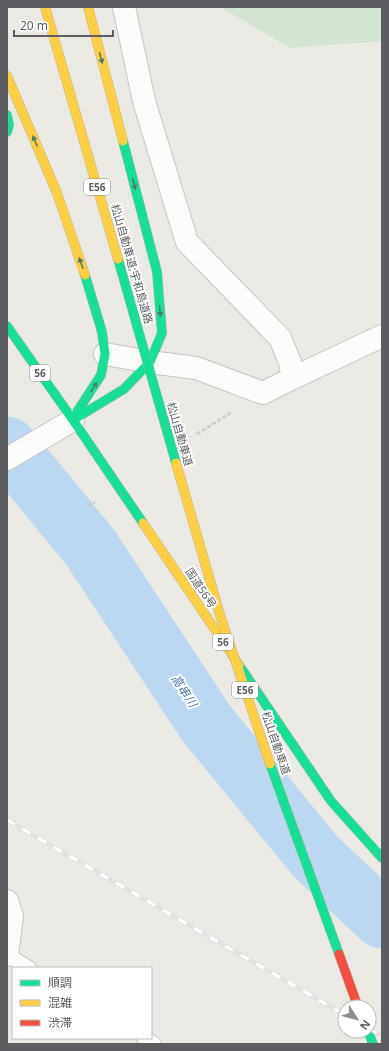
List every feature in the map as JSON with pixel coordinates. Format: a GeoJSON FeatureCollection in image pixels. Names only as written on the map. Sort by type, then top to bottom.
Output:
{"type":"FeatureCollection","features":[{"type":"Feature","properties":{"kind":"highway","name":"松山自動車道;宇和島道路"},"geometry":{"type":"LineString","coordinates":[[45,7],[150,365]]}},
{"type":"Feature","properties":{"kind":"highway"},"geometry":{"type":"LineString","coordinates":[[73,420],[124,389],[150,365],[162,333],[157,272],[88,7]]}},
{"type":"Feature","properties":{"kind":"highway"},"geometry":{"type":"LineString","coordinates":[[7,76],[57,193],[91,293],[102,332],[105,354],[101,375],[73,420]]}},
{"type":"Feature","properties":{"kind":"highway"},"geometry":{"type":"LineString","coordinates":[[7,114],[9,125],[7,132]]}},
{"type":"Feature","properties":{"kind":"highway","name":"国道56号"},"geometry":{"type":"LineString","coordinates":[[7,326],[73,420],[331,801],[382,858]]}},
{"type":"Feature","properties":{"kind":"highway","name":"松山自動車道"},"geometry":{"type":"LineString","coordinates":[[150,365],[220,615],[280,792],[355,999]]}},
{"type":"Feature","properties":{"kind":"street"},"geometry":{"type":"LineString","coordinates":[[124,7],[144,101],[187,242],[280,338],[290,362],[293,378]]}},
{"type":"Feature","properties":{"kind":"street"},"geometry":{"type":"LineString","coordinates":[[105,354],[150,365],[196,368],[263,393],[382,336]]}},
{"type":"Feature","properties":{"kind":"street"},"geometry":{"type":"LineString","coordinates":[[7,459],[73,420]]}},
{"type":"Feature","properties":{"kind":"street"},"geometry":{"type":"LineString","coordinates":[[7,900],[12,916],[7,955]]}},
{"type":"Feature","properties":{"kind":"lane"},"geometry":{"type":"LineString","coordinates":[[7,955],[27,967]]}},
{"type":"Feature","properties":{"kind":"path"},"geometry":{"type":"LineString","coordinates":[[196,434],[263,393]]}},
{"type":"Feature","properties":{"kind":"green space"},"geometry":{"type":"Polygon","coordinates":[[[220,7],[382,7],[382,41],[290,48],[220,7]]]}},
{"type":"Feature","properties":{"kind":"waterway","name":"高串川"},"geometry":{"type":"LineString","coordinates":[[7,446],[90,547],[206,723],[316,857],[382,919]]}},
{"type":"Feature","properties":{"kind":"railway"},"geometry":{"type":"LineString","coordinates":[[7,820],[337,1010]]}},
{"type":"Feature","properties":{"kind":"railway"},"geometry":{"type":"LineString","coordinates":[[377,1033],[382,1036]]}},
{"type":"Feature","properties":{"kind":"traffic: fast"},"geometry":{"type":"LineString","coordinates":[[7,115],[9,125],[7,132]]}},
{"type":"Feature","properties":{"kind":"traffic: fast"},"geometry":{"type":"LineString","coordinates":[[73,420],[124,389],[150,362],[162,333],[157,272],[123,141]]}},
{"type":"Feature","properties":{"kind":"traffic: fast"},"geometry":{"type":"LineString","coordinates":[[118,259],[176,463]]}},
{"type":"Feature","properties":{"kind":"traffic: fast"},"geometry":{"type":"LineString","coordinates":[[75,415],[101,375],[105,354],[102,332],[85,275]]}},
{"type":"Feature","properties":{"kind":"traffic: fast"},"geometry":{"type":"LineString","coordinates":[[7,326],[143,523]]}},
{"type":"Feature","properties":{"kind":"traffic: fast"},"geometry":{"type":"LineString","coordinates":[[239,665],[331,801],[382,858]]}},
{"type":"Feature","properties":{"kind":"traffic: fast"},"geometry":{"type":"LineString","coordinates":[[270,764],[339,954]]}},
{"type":"Feature","properties":{"kind":"traffic: fast"},"geometry":{"type":"LineString","coordinates":[[371,1039],[373,1044]]}},
{"type":"Feature","properties":{"kind":"traffic: slow"},"geometry":{"type":"LineString","coordinates":[[45,7],[118,259]]}},
{"type":"Feature","properties":{"kind":"traffic: slow"},"geometry":{"type":"LineString","coordinates":[[88,7],[123,141]]}},
{"type":"Feature","properties":{"kind":"traffic: slow"},"geometry":{"type":"LineString","coordinates":[[7,76],[57,193],[85,275]]}},
{"type":"Feature","properties":{"kind":"traffic: slow"},"geometry":{"type":"LineString","coordinates":[[176,463],[220,615],[270,764]]}},
{"type":"Feature","properties":{"kind":"traffic: slow"},"geometry":{"type":"LineString","coordinates":[[143,523],[239,665]]}},
{"type":"Feature","properties":{"kind":"traffic: jam"},"geometry":{"type":"LineString","coordinates":[[339,954],[355,999]]}}]}
